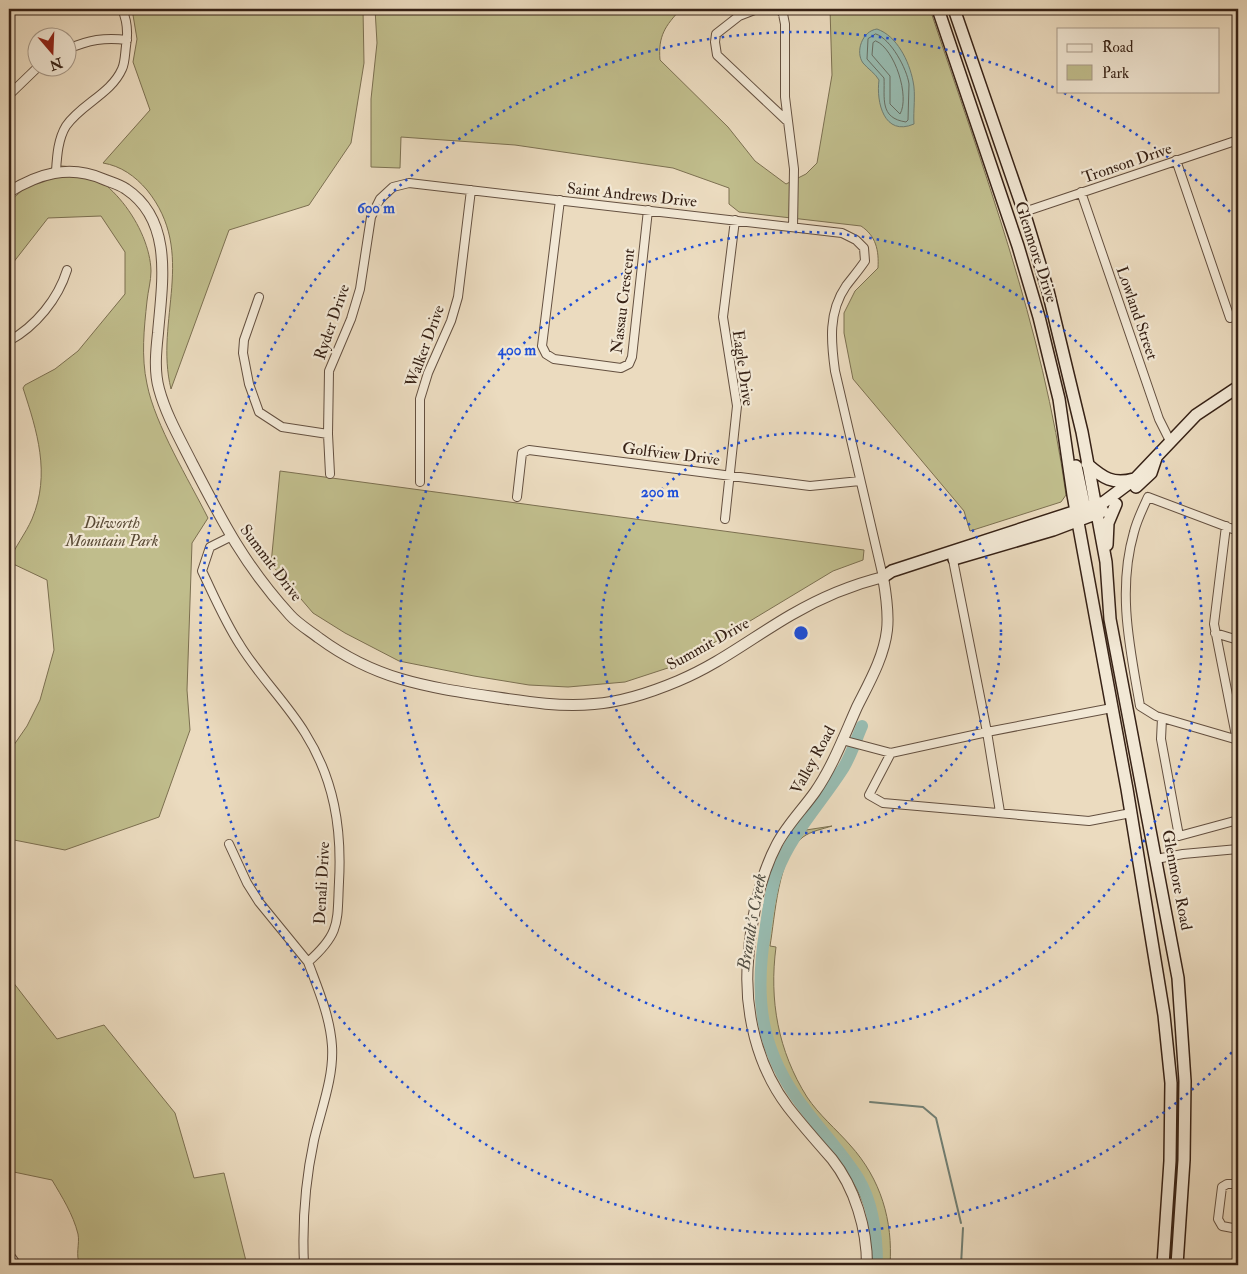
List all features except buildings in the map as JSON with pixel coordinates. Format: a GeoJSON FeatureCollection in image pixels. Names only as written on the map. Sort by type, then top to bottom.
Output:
{"type":"FeatureCollection","features":[{"type":"Feature","properties":{"kind":"main road","name":"Glenmore Drive"},"geometry":{"type":"LineString","coordinates":[[938,9],[1039,317],[1059,399],[1073,495],[1086,513]]}},
{"type":"Feature","properties":{"kind":"main road","name":"Glenmore Drive"},"geometry":{"type":"LineString","coordinates":[[954,9],[1024,212],[1048,291],[1072,386],[1087,464],[1086,513]]}},
{"type":"Feature","properties":{"kind":"main road"},"geometry":{"type":"LineString","coordinates":[[1086,513],[1114,496],[1136,478],[1196,415],[1237,392]]}},
{"type":"Feature","properties":{"kind":"main road"},"geometry":{"type":"LineString","coordinates":[[1059,399],[1086,513],[1090,522],[1110,619]]}},
{"type":"Feature","properties":{"kind":"main road"},"geometry":{"type":"LineString","coordinates":[[1106,562],[1108,523],[1116,504],[1151,472],[1156,458]]}},
{"type":"Feature","properties":{"kind":"main road"},"geometry":{"type":"LineString","coordinates":[[1087,464],[1109,481],[1125,481],[1136,478]]}},
{"type":"Feature","properties":{"kind":"main road"},"geometry":{"type":"LineString","coordinates":[[1073,495],[1066,508],[1051,525],[1069,532],[1084,548]]}},
{"type":"Feature","properties":{"kind":"main road"},"geometry":{"type":"LineString","coordinates":[[1086,513],[1116,504]]}},
{"type":"Feature","properties":{"kind":"main road","name":"Summit Drive"},"geometry":{"type":"LineString","coordinates":[[884,577],[894,577],[953,560],[1086,513]]}},
{"type":"Feature","properties":{"kind":"main road","name":"Glenmore Road"},"geometry":{"type":"LineString","coordinates":[[1086,513],[1084,548],[1160,979],[1171,1083],[1169,1171],[1163,1265]]}},
{"type":"Feature","properties":{"kind":"main road","name":"Glenmore Road"},"geometry":{"type":"LineString","coordinates":[[1086,513],[1106,562],[1110,619],[1178,978],[1185,1081],[1184,1160],[1177,1265]]}},
{"type":"Feature","properties":{"kind":"main road","name":"Summit Drive"},"geometry":{"type":"LineString","coordinates":[[884,577],[892,571],[1051,525]]}},
{"type":"Feature","properties":{"kind":"main road"},"geometry":{"type":"LineString","coordinates":[[1127,789],[1147,845],[1156,859]]}},
{"type":"Feature","properties":{"kind":"street"},"geometry":{"type":"LineString","coordinates":[[56,170],[57,149],[65,128],[80,109],[103,93],[123,69],[128,40],[126,16],[122,9]]}},
{"type":"Feature","properties":{"kind":"street"},"geometry":{"type":"LineString","coordinates":[[756,9],[739,16],[716,34],[717,55],[786,120]]}},
{"type":"Feature","properties":{"kind":"street"},"geometry":{"type":"LineString","coordinates":[[779,9],[783,14],[785,24],[786,120],[792,142],[794,169],[793,227]]}},
{"type":"Feature","properties":{"kind":"street"},"geometry":{"type":"LineString","coordinates":[[1236,9],[1238,16]]}},
{"type":"Feature","properties":{"kind":"street"},"geometry":{"type":"LineString","coordinates":[[78,44],[87,40],[109,38],[128,40]]}},
{"type":"Feature","properties":{"kind":"street"},"geometry":{"type":"LineString","coordinates":[[9,96],[28,77]]}},
{"type":"Feature","properties":{"kind":"street","name":"Tronson Drive"},"geometry":{"type":"LineString","coordinates":[[1024,212],[1238,140]]}},
{"type":"Feature","properties":{"kind":"street"},"geometry":{"type":"LineString","coordinates":[[1176,160],[1230,318]]}},
{"type":"Feature","properties":{"kind":"street","name":"Summit Drive"},"geometry":{"type":"LineString","coordinates":[[9,192],[27,181],[56,170],[92,174],[126,189],[146,210],[161,241],[164,270],[156,358],[158,387],[170,419],[230,537],[257,576],[293,618],[335,650],[374,671],[423,687],[551,705],[596,704],[640,695],[678,681],[714,664],[799,611],[837,592],[884,577]]}},
{"type":"Feature","properties":{"kind":"street","name":"Saint Andrews Drive"},"geometry":{"type":"LineString","coordinates":[[393,187],[409,183],[842,233],[856,240],[864,248]]}},
{"type":"Feature","properties":{"kind":"street","name":"Ryder Drive"},"geometry":{"type":"LineString","coordinates":[[330,474],[328,434],[329,371],[351,319],[360,289],[371,217],[380,199],[393,187]]}},
{"type":"Feature","properties":{"kind":"street","name":"Walker Drive"},"geometry":{"type":"LineString","coordinates":[[420,482],[420,399],[428,373],[451,321],[458,297],[471,190]]}},
{"type":"Feature","properties":{"kind":"street","name":"Lowland Street"},"geometry":{"type":"LineString","coordinates":[[1081,192],[1159,419],[1170,441]]}},
{"type":"Feature","properties":{"kind":"street","name":"Nassau Crescent"},"geometry":{"type":"LineString","coordinates":[[560,200],[542,346],[546,354],[554,359],[621,368],[629,364],[632,357],[648,210]]}},
{"type":"Feature","properties":{"kind":"street","name":"Eagle Drive"},"geometry":{"type":"LineString","coordinates":[[724,519],[737,406],[723,317],[735,220]]}},
{"type":"Feature","properties":{"kind":"street","name":"Valley Road"},"geometry":{"type":"LineString","coordinates":[[864,248],[865,261],[845,288],[833,316],[831,341],[835,371],[884,577],[887,629],[880,657],[842,740],[816,790],[778,844],[762,880],[748,959],[747,986],[748,1008],[762,1059],[787,1106],[833,1161],[846,1182],[857,1206],[865,1236],[867,1265]]}},
{"type":"Feature","properties":{"kind":"street"},"geometry":{"type":"LineString","coordinates":[[9,341],[31,327],[61,290],[67,270]]}},
{"type":"Feature","properties":{"kind":"street"},"geometry":{"type":"LineString","coordinates":[[259,297],[244,340],[243,353],[249,384],[259,412],[282,427],[328,434]]}},
{"type":"Feature","properties":{"kind":"street","name":"Golfview Drive"},"geometry":{"type":"LineString","coordinates":[[517,497],[522,453],[529,450],[810,486],[860,481]]}},
{"type":"Feature","properties":{"kind":"street"},"geometry":{"type":"LineString","coordinates":[[1226,526],[1214,624],[1238,742],[1159,717],[1140,706],[1125,620],[1124,598],[1134,531],[1148,497],[1226,526],[1238,531]]}},
{"type":"Feature","properties":{"kind":"street","name":"Denali Drive"},"geometry":{"type":"LineString","coordinates":[[230,537],[210,547],[202,571],[240,646],[305,733],[324,768],[338,817],[339,874],[336,927],[327,945],[308,962]]}},
{"type":"Feature","properties":{"kind":"street"},"geometry":{"type":"LineString","coordinates":[[953,560],[987,732],[1000,812]]}},
{"type":"Feature","properties":{"kind":"street"},"geometry":{"type":"LineString","coordinates":[[1215,633],[1238,640]]}},
{"type":"Feature","properties":{"kind":"street"},"geometry":{"type":"LineString","coordinates":[[842,740],[890,753],[1112,708]]}},
{"type":"Feature","properties":{"kind":"street"},"geometry":{"type":"LineString","coordinates":[[1159,717],[1161,739],[1180,836],[1238,820]]}},
{"type":"Feature","properties":{"kind":"street"},"geometry":{"type":"LineString","coordinates":[[890,753],[869,795],[883,803],[1088,821],[1131,813]]}},
{"type":"Feature","properties":{"kind":"street"},"geometry":{"type":"LineString","coordinates":[[229,844],[247,883],[259,902],[308,962],[327,1012],[332,1048],[328,1086],[307,1177],[303,1210],[304,1265]]}},
{"type":"Feature","properties":{"kind":"street"},"geometry":{"type":"LineString","coordinates":[[1156,859],[1183,854],[1238,849]]}},
{"type":"Feature","properties":{"kind":"street"},"geometry":{"type":"LineString","coordinates":[[1238,1184],[1227,1184],[1222,1187],[1218,1218],[1222,1226],[1238,1229]]}},
{"type":"Feature","properties":{"kind":"street"},"geometry":{"type":"LineString","coordinates":[[9,1254],[17,1265]]}},
{"type":"Feature","properties":{"kind":"green space"},"geometry":{"type":"Polygon","coordinates":[[[132,9],[363,9],[364,63],[351,143],[309,205],[229,230],[171,389],[167,363],[173,262],[170,238],[162,214],[147,190],[127,172],[103,163],[150,110],[133,62],[137,39],[132,9]]]}},
{"type":"Feature","properties":{"kind":"green space"},"geometry":{"type":"Polygon","coordinates":[[[375,9],[681,9],[664,32],[660,44],[660,60],[728,127],[755,161],[786,184],[806,174],[817,163],[832,75],[830,9],[930,9],[990,189],[1027,310],[1056,432],[1066,495],[1061,502],[970,531],[964,511],[853,379],[844,333],[844,313],[855,291],[878,268],[876,244],[870,234],[861,226],[739,212],[729,204],[729,188],[673,168],[515,145],[401,137],[400,168],[371,167],[371,99],[377,43],[375,9]]]}},
{"type":"Feature","properties":{"kind":"green space","name":"Dilworth Mountain Park"},"geometry":{"type":"Polygon","coordinates":[[[61,166],[78,169],[94,177],[109,188],[123,203],[143,237],[149,254],[151,271],[144,342],[147,384],[157,417],[182,470],[208,518],[192,543],[187,690],[190,730],[159,817],[65,850],[9,839],[9,752],[27,726],[40,700],[54,650],[47,580],[9,562],[32,519],[41,486],[40,453],[37,436],[23,388],[25,385],[55,369],[78,351],[125,294],[125,252],[101,216],[48,218],[9,268],[9,201],[39,175],[61,166]]]}},
{"type":"Feature","properties":{"kind":"green space"},"geometry":{"type":"Polygon","coordinates":[[[280,471],[864,550],[863,560],[833,571],[677,665],[625,682],[568,687],[529,685],[399,661],[345,633],[313,613],[271,564],[280,471]]]}},
{"type":"Feature","properties":{"kind":"green space"},"geometry":{"type":"Polygon","coordinates":[[[832,826],[803,837],[788,858],[783,872],[770,946],[776,947],[774,967],[775,1006],[783,1043],[797,1080],[812,1104],[861,1158],[877,1186],[887,1217],[890,1265],[876,1265],[874,1242],[869,1220],[857,1188],[805,1116],[787,1089],[772,1061],[762,1031],[757,999],[757,963],[763,921],[770,886],[777,864],[793,832],[832,826]]]}},
{"type":"Feature","properties":{"kind":"green space"},"geometry":{"type":"Polygon","coordinates":[[[9,977],[57,1039],[104,1025],[175,1113],[194,1178],[224,1173],[247,1265],[80,1265],[76,1227],[67,1206],[52,1180],[9,1171],[9,977]]]}},
{"type":"Feature","properties":{"kind":"water"},"geometry":{"type":"Polygon","coordinates":[[[877,29],[891,37],[901,50],[908,65],[914,86],[914,124],[904,127],[895,126],[889,122],[881,107],[878,89],[879,80],[863,63],[861,58],[861,43],[867,34],[877,29]]]}},
{"type":"Feature","properties":{"kind":"waterway","name":"Brandt's Creek"},"geometry":{"type":"LineString","coordinates":[[862,726],[844,767],[790,844],[777,872],[768,909],[760,981],[764,1025],[770,1047],[779,1067],[790,1088],[805,1109],[852,1169],[868,1198],[874,1220],[877,1265]]}},
{"type":"Feature","properties":{"kind":"waterway"},"geometry":{"type":"LineString","coordinates":[[870,1102],[923,1107],[936,1118],[961,1223]]}},
{"type":"Feature","properties":{"kind":"waterway"},"geometry":{"type":"LineString","coordinates":[[961,1265],[963,1228]]}}]}
